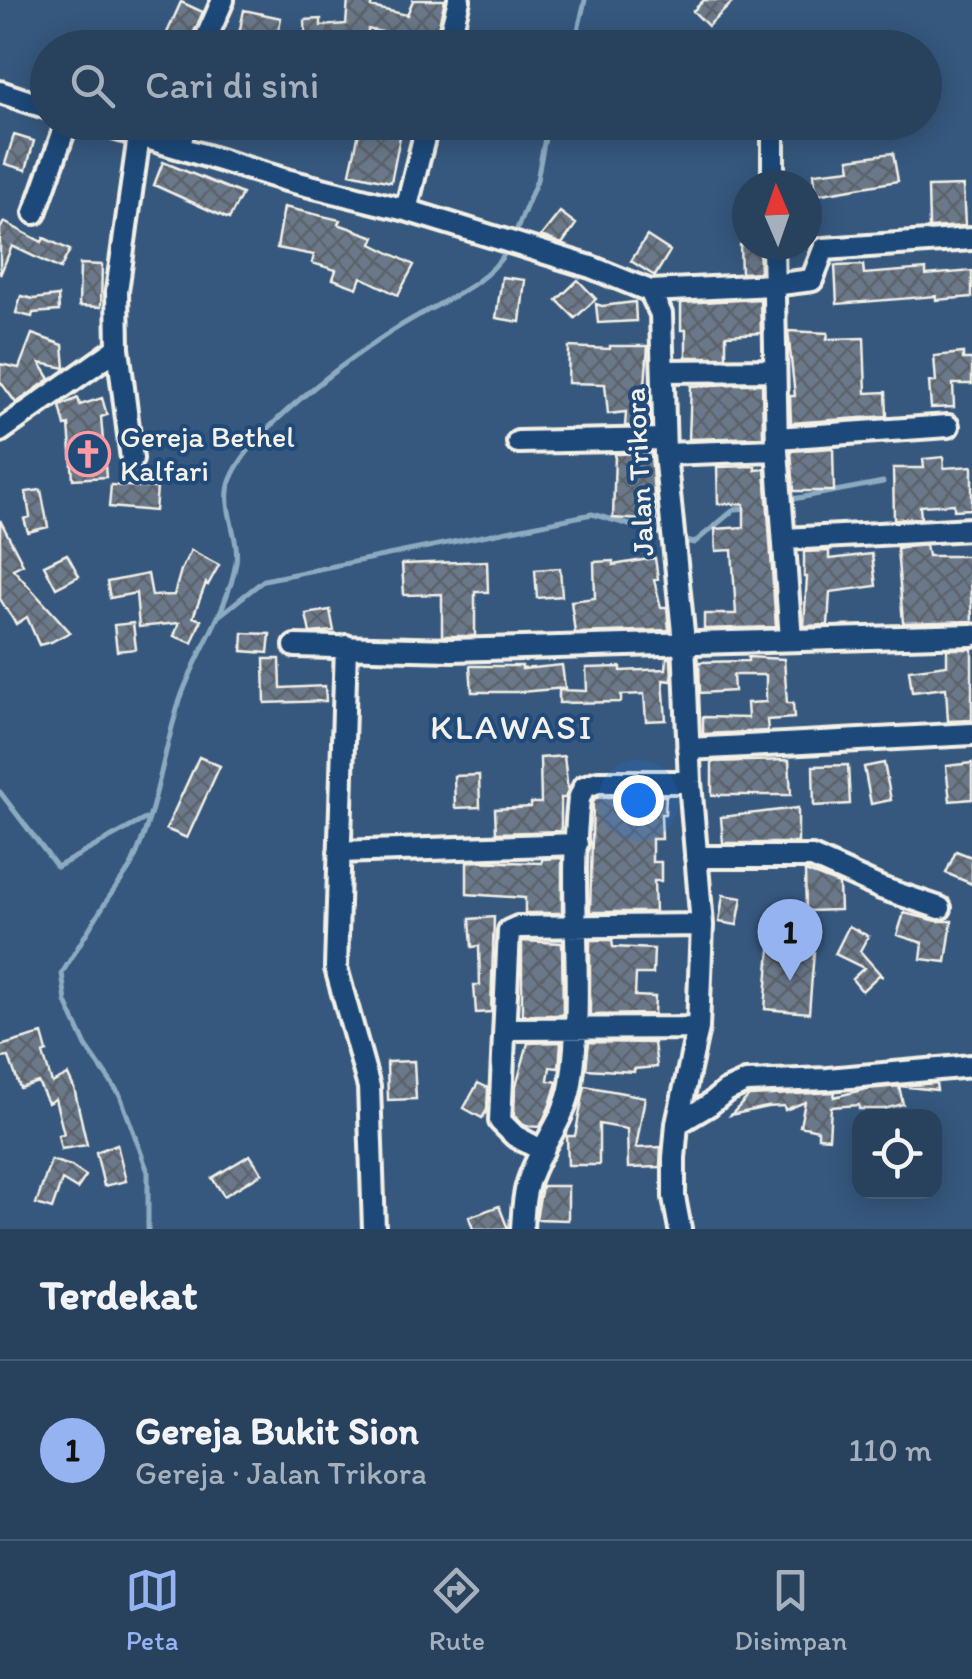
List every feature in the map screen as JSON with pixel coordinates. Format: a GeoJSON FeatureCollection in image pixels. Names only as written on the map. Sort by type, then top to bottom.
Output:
{"type":"FeatureCollection","features":[{"type":"Feature","properties":{"kind":"street"},"geometry":{"type":"LineString","coordinates":[[210,30],[222,0]]}},
{"type":"Feature","properties":{"kind":"street"},"geometry":{"type":"LineString","coordinates":[[452,30],[459,0]]}},
{"type":"Feature","properties":{"kind":"street"},"geometry":{"type":"LineString","coordinates":[[0,92],[30,102]]}},
{"type":"Feature","properties":{"kind":"street"},"geometry":{"type":"LineString","coordinates":[[35,212],[61,140]]}},
{"type":"Feature","properties":{"kind":"street"},"geometry":{"type":"LineString","coordinates":[[132,459],[118,348],[119,265],[138,140]]}},
{"type":"Feature","properties":{"kind":"street"},"geometry":{"type":"LineString","coordinates":[[153,140],[286,180],[406,210],[591,267],[650,291],[773,286],[812,280],[824,250],[972,239]]}},
{"type":"Feature","properties":{"kind":"street"},"geometry":{"type":"LineString","coordinates":[[180,148],[182,140]]}},
{"type":"Feature","properties":{"kind":"street"},"geometry":{"type":"LineString","coordinates":[[406,210],[424,140]]}},
{"type":"Feature","properties":{"kind":"street"},"geometry":{"type":"LineString","coordinates":[[773,140],[773,170]]}},
{"type":"Feature","properties":{"kind":"street"},"geometry":{"type":"LineString","coordinates":[[773,260],[777,444],[790,639]]}},
{"type":"Feature","properties":{"kind":"street","name":"Jalan Trikora"},"geometry":{"type":"LineString","coordinates":[[650,291],[661,314],[664,446],[684,642],[702,925],[698,1028],[677,1124],[674,1197],[680,1229]]}},
{"type":"Feature","properties":{"kind":"street"},"geometry":{"type":"LineString","coordinates":[[0,431],[118,348]]}},
{"type":"Feature","properties":{"kind":"street"},"geometry":{"type":"LineString","coordinates":[[663,371],[774,370]]}},
{"type":"Feature","properties":{"kind":"street"},"geometry":{"type":"LineString","coordinates":[[518,442],[777,444],[948,426]]}},
{"type":"Feature","properties":{"kind":"street"},"geometry":{"type":"LineString","coordinates":[[785,539],[972,529]]}},
{"type":"Feature","properties":{"kind":"street"},"geometry":{"type":"LineString","coordinates":[[295,646],[452,650],[972,635]]}},
{"type":"Feature","properties":{"kind":"street"},"geometry":{"type":"LineString","coordinates":[[345,650],[336,968],[368,1086],[374,1229]]}},
{"type":"Feature","properties":{"kind":"street"},"geometry":{"type":"LineString","coordinates":[[688,749],[972,734]]}},
{"type":"Feature","properties":{"kind":"street"},"geometry":{"type":"LineString","coordinates":[[522,1229],[528,1180],[555,1130],[570,1088],[575,1028],[579,799],[584,787],[598,782],[690,782]]}},
{"type":"Feature","properties":{"kind":"street"},"geometry":{"type":"LineString","coordinates":[[339,852],[577,844]]}},
{"type":"Feature","properties":{"kind":"street"},"geometry":{"type":"LineString","coordinates":[[696,856],[812,857],[940,908]]}},
{"type":"Feature","properties":{"kind":"street"},"geometry":{"type":"LineString","coordinates":[[543,1152],[506,1130],[500,1121],[509,932],[518,927],[702,925]]}},
{"type":"Feature","properties":{"kind":"street"},"geometry":{"type":"LineString","coordinates":[[506,1029],[698,1028]]}},
{"type":"Feature","properties":{"kind":"street"},"geometry":{"type":"LineString","coordinates":[[677,1124],[746,1082],[972,1066]]}},
{"type":"Feature","properties":{"kind":"building"},"geometry":{"type":"Polygon","coordinates":[[[348,0],[372,0],[371,7],[407,15],[413,0],[445,0],[437,30],[305,30],[305,20],[321,19],[321,26],[346,24],[348,0]]]}},
{"type":"Feature","properties":{"kind":"building"},"geometry":{"type":"Polygon","coordinates":[[[704,0],[735,0],[708,26],[693,11],[704,0]]]}},
{"type":"Feature","properties":{"kind":"building"},"geometry":{"type":"Polygon","coordinates":[[[181,2],[203,12],[195,30],[168,30],[181,2]]]}},
{"type":"Feature","properties":{"kind":"building"},"geometry":{"type":"Polygon","coordinates":[[[244,10],[281,18],[279,30],[240,30],[244,10]]]}},
{"type":"Feature","properties":{"kind":"building"},"geometry":{"type":"Polygon","coordinates":[[[14,135],[34,141],[26,170],[5,164],[14,135]]]}},
{"type":"Feature","properties":{"kind":"building"},"geometry":{"type":"Polygon","coordinates":[[[357,140],[399,140],[391,182],[350,173],[357,140]]]}},
{"type":"Feature","properties":{"kind":"building"},"geometry":{"type":"Polygon","coordinates":[[[893,153],[898,181],[822,194],[822,172],[851,169],[849,159],[893,153]]]}},
{"type":"Feature","properties":{"kind":"building"},"geometry":{"type":"Polygon","coordinates":[[[163,162],[242,194],[229,219],[154,185],[163,162]]]}},
{"type":"Feature","properties":{"kind":"building"},"geometry":{"type":"Polygon","coordinates":[[[963,186],[965,226],[929,228],[928,187],[963,186]]]}},
{"type":"Feature","properties":{"kind":"building"},"geometry":{"type":"Polygon","coordinates":[[[284,207],[340,220],[338,224],[375,237],[372,244],[414,265],[398,295],[361,277],[357,288],[333,279],[336,270],[312,263],[314,255],[277,248],[284,207]]]}},
{"type":"Feature","properties":{"kind":"building"},"geometry":{"type":"Polygon","coordinates":[[[560,212],[576,224],[562,244],[541,236],[560,212]]]}},
{"type":"Feature","properties":{"kind":"building"},"geometry":{"type":"Polygon","coordinates":[[[4,222],[42,242],[44,238],[70,250],[60,269],[12,246],[0,275],[0,229],[4,222]]]}},
{"type":"Feature","properties":{"kind":"building"},"geometry":{"type":"Polygon","coordinates":[[[647,236],[670,251],[655,276],[631,261],[647,236]]]}},
{"type":"Feature","properties":{"kind":"building"},"geometry":{"type":"Polygon","coordinates":[[[741,260],[760,260],[760,272],[741,273],[741,260]]]}},
{"type":"Feature","properties":{"kind":"building"},"geometry":{"type":"Polygon","coordinates":[[[80,264],[102,265],[101,307],[79,306],[80,264]]]}},
{"type":"Feature","properties":{"kind":"building"},"geometry":{"type":"Polygon","coordinates":[[[863,265],[864,274],[926,269],[926,275],[972,271],[972,297],[837,304],[835,266],[863,265]]]}},
{"type":"Feature","properties":{"kind":"building"},"geometry":{"type":"Polygon","coordinates":[[[502,277],[525,280],[520,322],[496,318],[502,277]]]}},
{"type":"Feature","properties":{"kind":"building"},"geometry":{"type":"Polygon","coordinates":[[[578,280],[596,299],[575,318],[557,300],[578,280]]]}},
{"type":"Feature","properties":{"kind":"building"},"geometry":{"type":"Polygon","coordinates":[[[21,296],[58,296],[59,311],[33,313],[32,317],[16,313],[21,296]]]}},
{"type":"Feature","properties":{"kind":"building"},"geometry":{"type":"Polygon","coordinates":[[[760,299],[761,333],[726,335],[726,357],[686,357],[681,303],[760,299]]]}},
{"type":"Feature","properties":{"kind":"building"},"geometry":{"type":"Polygon","coordinates":[[[635,302],[636,321],[598,323],[596,304],[635,302]]]}},
{"type":"Feature","properties":{"kind":"building"},"geometry":{"type":"Polygon","coordinates":[[[788,331],[828,333],[827,339],[864,338],[866,393],[886,392],[887,416],[791,423],[790,396],[795,396],[788,331]]]}},
{"type":"Feature","properties":{"kind":"building"},"geometry":{"type":"Polygon","coordinates":[[[32,334],[63,345],[65,368],[40,363],[50,379],[16,403],[0,381],[0,364],[19,368],[32,334]]]}},
{"type":"Feature","properties":{"kind":"building"},"geometry":{"type":"Polygon","coordinates":[[[648,346],[645,385],[649,385],[650,426],[625,426],[626,412],[608,414],[605,384],[568,383],[569,347],[648,346]]]}},
{"type":"Feature","properties":{"kind":"building"},"geometry":{"type":"Polygon","coordinates":[[[963,353],[963,359],[972,359],[972,384],[953,384],[954,407],[931,408],[929,382],[936,382],[934,356],[963,353]]]}},
{"type":"Feature","properties":{"kind":"building"},"geometry":{"type":"Polygon","coordinates":[[[762,384],[763,437],[689,439],[691,386],[762,384]]]}},
{"type":"Feature","properties":{"kind":"building"},"geometry":{"type":"Polygon","coordinates":[[[78,398],[80,405],[102,398],[107,415],[101,417],[106,477],[73,479],[69,425],[65,426],[60,406],[78,398]]]}},
{"type":"Feature","properties":{"kind":"building"},"geometry":{"type":"Polygon","coordinates":[[[833,448],[834,491],[794,491],[791,451],[833,448]]]}},
{"type":"Feature","properties":{"kind":"building"},"geometry":{"type":"Polygon","coordinates":[[[651,453],[656,521],[613,518],[615,454],[651,453]]]}},
{"type":"Feature","properties":{"kind":"building"},"geometry":{"type":"Polygon","coordinates":[[[943,457],[944,468],[972,466],[972,509],[954,510],[954,504],[920,506],[921,518],[894,519],[893,468],[924,468],[923,459],[943,457]]]}},
{"type":"Feature","properties":{"kind":"building"},"geometry":{"type":"Polygon","coordinates":[[[755,466],[755,470],[765,469],[776,627],[704,629],[704,614],[736,614],[732,550],[716,551],[715,529],[744,527],[744,504],[718,504],[717,467],[755,466]]]}},
{"type":"Feature","properties":{"kind":"building"},"geometry":{"type":"Polygon","coordinates":[[[111,485],[157,488],[155,511],[109,507],[111,485]]]}},
{"type":"Feature","properties":{"kind":"building"},"geometry":{"type":"Polygon","coordinates":[[[41,490],[48,527],[28,532],[24,519],[30,517],[26,492],[41,490]]]}},
{"type":"Feature","properties":{"kind":"building"},"geometry":{"type":"Polygon","coordinates":[[[0,520],[23,564],[13,569],[70,632],[51,642],[39,645],[27,617],[16,624],[0,599],[0,520]]]}},
{"type":"Feature","properties":{"kind":"building"},"geometry":{"type":"Polygon","coordinates":[[[926,545],[928,556],[969,556],[972,621],[903,623],[897,548],[926,545]]]}},
{"type":"Feature","properties":{"kind":"building"},"geometry":{"type":"Polygon","coordinates":[[[191,550],[219,565],[206,583],[193,617],[201,620],[192,643],[174,636],[179,623],[139,627],[136,593],[110,598],[107,582],[148,574],[152,596],[174,595],[191,550]]]}},
{"type":"Feature","properties":{"kind":"building"},"geometry":{"type":"Polygon","coordinates":[[[829,551],[829,559],[872,554],[876,586],[830,592],[828,625],[804,626],[804,552],[829,551]]]}},
{"type":"Feature","properties":{"kind":"building"},"geometry":{"type":"Polygon","coordinates":[[[67,554],[79,576],[56,588],[44,565],[67,554]]]}},
{"type":"Feature","properties":{"kind":"building"},"geometry":{"type":"Polygon","coordinates":[[[655,558],[658,579],[654,580],[661,607],[667,607],[669,630],[575,633],[571,601],[595,598],[594,562],[613,561],[613,565],[655,558]]]}},
{"type":"Feature","properties":{"kind":"building"},"geometry":{"type":"Polygon","coordinates":[[[487,561],[488,592],[475,592],[475,636],[442,636],[442,594],[404,595],[402,564],[487,561]]]}},
{"type":"Feature","properties":{"kind":"building"},"geometry":{"type":"Polygon","coordinates":[[[560,568],[562,596],[537,598],[535,570],[560,568]]]}},
{"type":"Feature","properties":{"kind":"building"},"geometry":{"type":"Polygon","coordinates":[[[330,610],[334,631],[310,633],[306,614],[330,610]]]}},
{"type":"Feature","properties":{"kind":"building"},"geometry":{"type":"Polygon","coordinates":[[[133,623],[136,649],[117,651],[114,625],[133,623]]]}},
{"type":"Feature","properties":{"kind":"building"},"geometry":{"type":"Polygon","coordinates":[[[243,633],[270,634],[268,653],[242,651],[243,633]]]}},
{"type":"Feature","properties":{"kind":"building"},"geometry":{"type":"Polygon","coordinates":[[[947,649],[972,649],[972,720],[948,721],[946,688],[912,692],[909,670],[947,665],[947,649]]]}},
{"type":"Feature","properties":{"kind":"building"},"geometry":{"type":"Polygon","coordinates":[[[748,657],[784,659],[787,703],[793,703],[794,718],[767,720],[768,731],[703,734],[703,717],[748,718],[747,703],[766,702],[766,675],[733,675],[734,691],[700,693],[699,662],[748,661],[748,657]]]}},
{"type":"Feature","properties":{"kind":"building"},"geometry":{"type":"Polygon","coordinates":[[[667,658],[671,658],[672,681],[663,680],[666,720],[646,721],[644,694],[621,695],[621,702],[559,703],[559,690],[587,691],[586,668],[666,669],[667,658]]]}},
{"type":"Feature","properties":{"kind":"building"},"geometry":{"type":"Polygon","coordinates":[[[264,659],[280,659],[281,688],[325,686],[326,701],[265,703],[264,659]]]}},
{"type":"Feature","properties":{"kind":"building"},"geometry":{"type":"Polygon","coordinates":[[[562,665],[565,688],[472,692],[470,666],[522,669],[562,665]]]}},
{"type":"Feature","properties":{"kind":"building"},"geometry":{"type":"Polygon","coordinates":[[[564,756],[568,790],[565,798],[561,798],[561,831],[496,833],[495,809],[541,803],[540,758],[564,756]]]}},
{"type":"Feature","properties":{"kind":"building"},"geometry":{"type":"Polygon","coordinates":[[[199,757],[220,766],[187,838],[166,829],[199,757]]]}},
{"type":"Feature","properties":{"kind":"building"},"geometry":{"type":"Polygon","coordinates":[[[789,760],[791,795],[712,795],[712,762],[789,760]]]}},
{"type":"Feature","properties":{"kind":"building"},"geometry":{"type":"Polygon","coordinates":[[[884,763],[891,800],[871,804],[864,767],[884,763]]]}},
{"type":"Feature","properties":{"kind":"building"},"geometry":{"type":"Polygon","coordinates":[[[972,763],[972,799],[950,801],[946,766],[972,763]]]}},
{"type":"Feature","properties":{"kind":"building"},"geometry":{"type":"Polygon","coordinates":[[[848,765],[850,804],[814,806],[813,766],[848,765]]]}},
{"type":"Feature","properties":{"kind":"building"},"geometry":{"type":"Polygon","coordinates":[[[479,775],[480,807],[455,808],[454,776],[479,775]]]}},
{"type":"Feature","properties":{"kind":"building"},"geometry":{"type":"Polygon","coordinates":[[[666,796],[665,814],[661,814],[662,839],[652,839],[652,862],[661,862],[661,881],[654,881],[655,912],[590,912],[593,802],[595,798],[666,796]]]}},
{"type":"Feature","properties":{"kind":"building"},"geometry":{"type":"Polygon","coordinates":[[[798,808],[798,843],[723,843],[721,817],[798,808]]]}},
{"type":"Feature","properties":{"kind":"building"},"geometry":{"type":"Polygon","coordinates":[[[956,851],[972,857],[972,884],[946,873],[956,851]]]}},
{"type":"Feature","properties":{"kind":"building"},"geometry":{"type":"Polygon","coordinates":[[[562,858],[562,913],[525,913],[525,898],[467,894],[467,861],[542,863],[542,859],[562,858]]]}},
{"type":"Feature","properties":{"kind":"building"},"geometry":{"type":"Polygon","coordinates":[[[805,871],[839,884],[840,910],[806,911],[805,871]]]}},
{"type":"Feature","properties":{"kind":"building"},"geometry":{"type":"Polygon","coordinates":[[[723,895],[742,898],[737,925],[719,922],[723,895]]]}},
{"type":"Feature","properties":{"kind":"building"},"geometry":{"type":"Polygon","coordinates":[[[904,913],[952,921],[946,962],[921,959],[923,943],[897,935],[904,913]]]}},
{"type":"Feature","properties":{"kind":"building"},"geometry":{"type":"Polygon","coordinates":[[[494,917],[491,1012],[476,1013],[474,985],[480,985],[479,946],[472,947],[470,919],[494,917]]]}},
{"type":"Feature","properties":{"kind":"building"},"geometry":{"type":"Polygon","coordinates":[[[849,926],[868,936],[860,951],[883,977],[879,975],[862,991],[852,979],[864,968],[835,954],[849,926]]]}},
{"type":"Feature","properties":{"kind":"building"},"geometry":{"type":"Polygon","coordinates":[[[590,940],[612,940],[613,947],[654,949],[653,974],[636,974],[635,996],[655,997],[654,1014],[590,1015],[590,940]]]}},
{"type":"Feature","properties":{"kind":"building"},"geometry":{"type":"Polygon","coordinates":[[[522,941],[562,943],[563,1015],[522,1015],[522,941]]]}},
{"type":"Feature","properties":{"kind":"building"},"geometry":{"type":"Polygon","coordinates":[[[770,949],[814,952],[809,1013],[765,1009],[770,949]]]}},
{"type":"Feature","properties":{"kind":"building"},"geometry":{"type":"Polygon","coordinates":[[[42,1034],[47,1052],[43,1054],[52,1083],[68,1075],[74,1088],[87,1145],[61,1149],[58,1135],[64,1134],[55,1099],[48,1103],[38,1082],[20,1088],[9,1057],[0,1058],[0,1046],[42,1034]]]}},
{"type":"Feature","properties":{"kind":"building"},"geometry":{"type":"Polygon","coordinates":[[[561,1042],[559,1068],[550,1067],[548,1080],[557,1082],[550,1105],[540,1127],[526,1126],[514,1116],[515,1090],[528,1043],[561,1042]]]}},
{"type":"Feature","properties":{"kind":"building"},"geometry":{"type":"Polygon","coordinates":[[[589,1042],[654,1043],[657,1067],[634,1072],[586,1069],[589,1042]]]}},
{"type":"Feature","properties":{"kind":"building"},"geometry":{"type":"Polygon","coordinates":[[[414,1061],[416,1099],[388,1100],[387,1062],[414,1061]]]}},
{"type":"Feature","properties":{"kind":"building"},"geometry":{"type":"Polygon","coordinates":[[[478,1083],[488,1088],[487,1110],[482,1118],[464,1108],[478,1083]]]}},
{"type":"Feature","properties":{"kind":"building"},"geometry":{"type":"Polygon","coordinates":[[[936,1083],[937,1090],[900,1086],[936,1083]]]}},
{"type":"Feature","properties":{"kind":"building"},"geometry":{"type":"Polygon","coordinates":[[[585,1086],[645,1097],[636,1148],[661,1147],[660,1167],[628,1168],[627,1129],[599,1124],[599,1165],[568,1165],[567,1136],[575,1136],[585,1086]]]}},
{"type":"Feature","properties":{"kind":"building"},"geometry":{"type":"Polygon","coordinates":[[[899,1086],[903,1104],[884,1109],[859,1109],[859,1105],[831,1107],[829,1138],[818,1137],[818,1130],[800,1126],[805,1102],[785,1110],[784,1106],[767,1107],[731,1115],[749,1096],[835,1092],[834,1097],[899,1086]]]}},
{"type":"Feature","properties":{"kind":"building"},"geometry":{"type":"Polygon","coordinates":[[[117,1144],[126,1181],[104,1186],[96,1152],[117,1144]]]}},
{"type":"Feature","properties":{"kind":"building"},"geometry":{"type":"Polygon","coordinates":[[[250,1155],[262,1173],[224,1196],[212,1178],[250,1155]]]}},
{"type":"Feature","properties":{"kind":"building"},"geometry":{"type":"Polygon","coordinates":[[[51,1160],[86,1176],[77,1189],[62,1180],[52,1209],[36,1204],[51,1160]]]}},
{"type":"Feature","properties":{"kind":"building"},"geometry":{"type":"Polygon","coordinates":[[[542,1186],[568,1186],[568,1220],[536,1219],[542,1186]]]}},
{"type":"Feature","properties":{"kind":"building"},"geometry":{"type":"Polygon","coordinates":[[[499,1206],[508,1229],[473,1229],[469,1217],[499,1206]]]}},
{"type":"Feature","properties":{"kind":"waterway"},"geometry":{"type":"LineString","coordinates":[[578,30],[585,0]]}},
{"type":"Feature","properties":{"kind":"waterway"},"geometry":{"type":"LineString","coordinates":[[513,239],[537,180],[545,140]]}},
{"type":"Feature","properties":{"kind":"waterway"},"geometry":{"type":"LineString","coordinates":[[148,1229],[148,1172],[120,1095],[86,1046],[66,1002],[62,973],[132,864],[147,825],[179,703],[226,598],[236,562],[228,500],[231,479],[261,436],[311,390],[391,332],[477,282],[508,249]]}},
{"type":"Feature","properties":{"kind":"waterway"},"geometry":{"type":"LineString","coordinates":[[788,500],[883,482]]}},
{"type":"Feature","properties":{"kind":"waterway"},"geometry":{"type":"LineString","coordinates":[[677,539],[694,543],[735,509],[748,508]]}},
{"type":"Feature","properties":{"kind":"waterway"},"geometry":{"type":"LineString","coordinates":[[220,615],[264,580],[592,514],[667,536]]}},
{"type":"Feature","properties":{"kind":"waterway"},"geometry":{"type":"LineString","coordinates":[[0,792],[57,867],[145,819]]}},
{"type":"Feature","properties":{"kind":"place","name":"Gereja Bethel Kalfari"},"geometry":{"type":"Point","coordinates":[88,454]}},
{"type":"Feature","properties":{"kind":"place","name":"Gereja Bukit Sion"},"geometry":{"type":"Point","coordinates":[790,981]}},
{"type":"Feature","properties":{"kind":"district","name":"KLAWASI"},"geometry":{"type":"Point","coordinates":[512,727]}}]}
